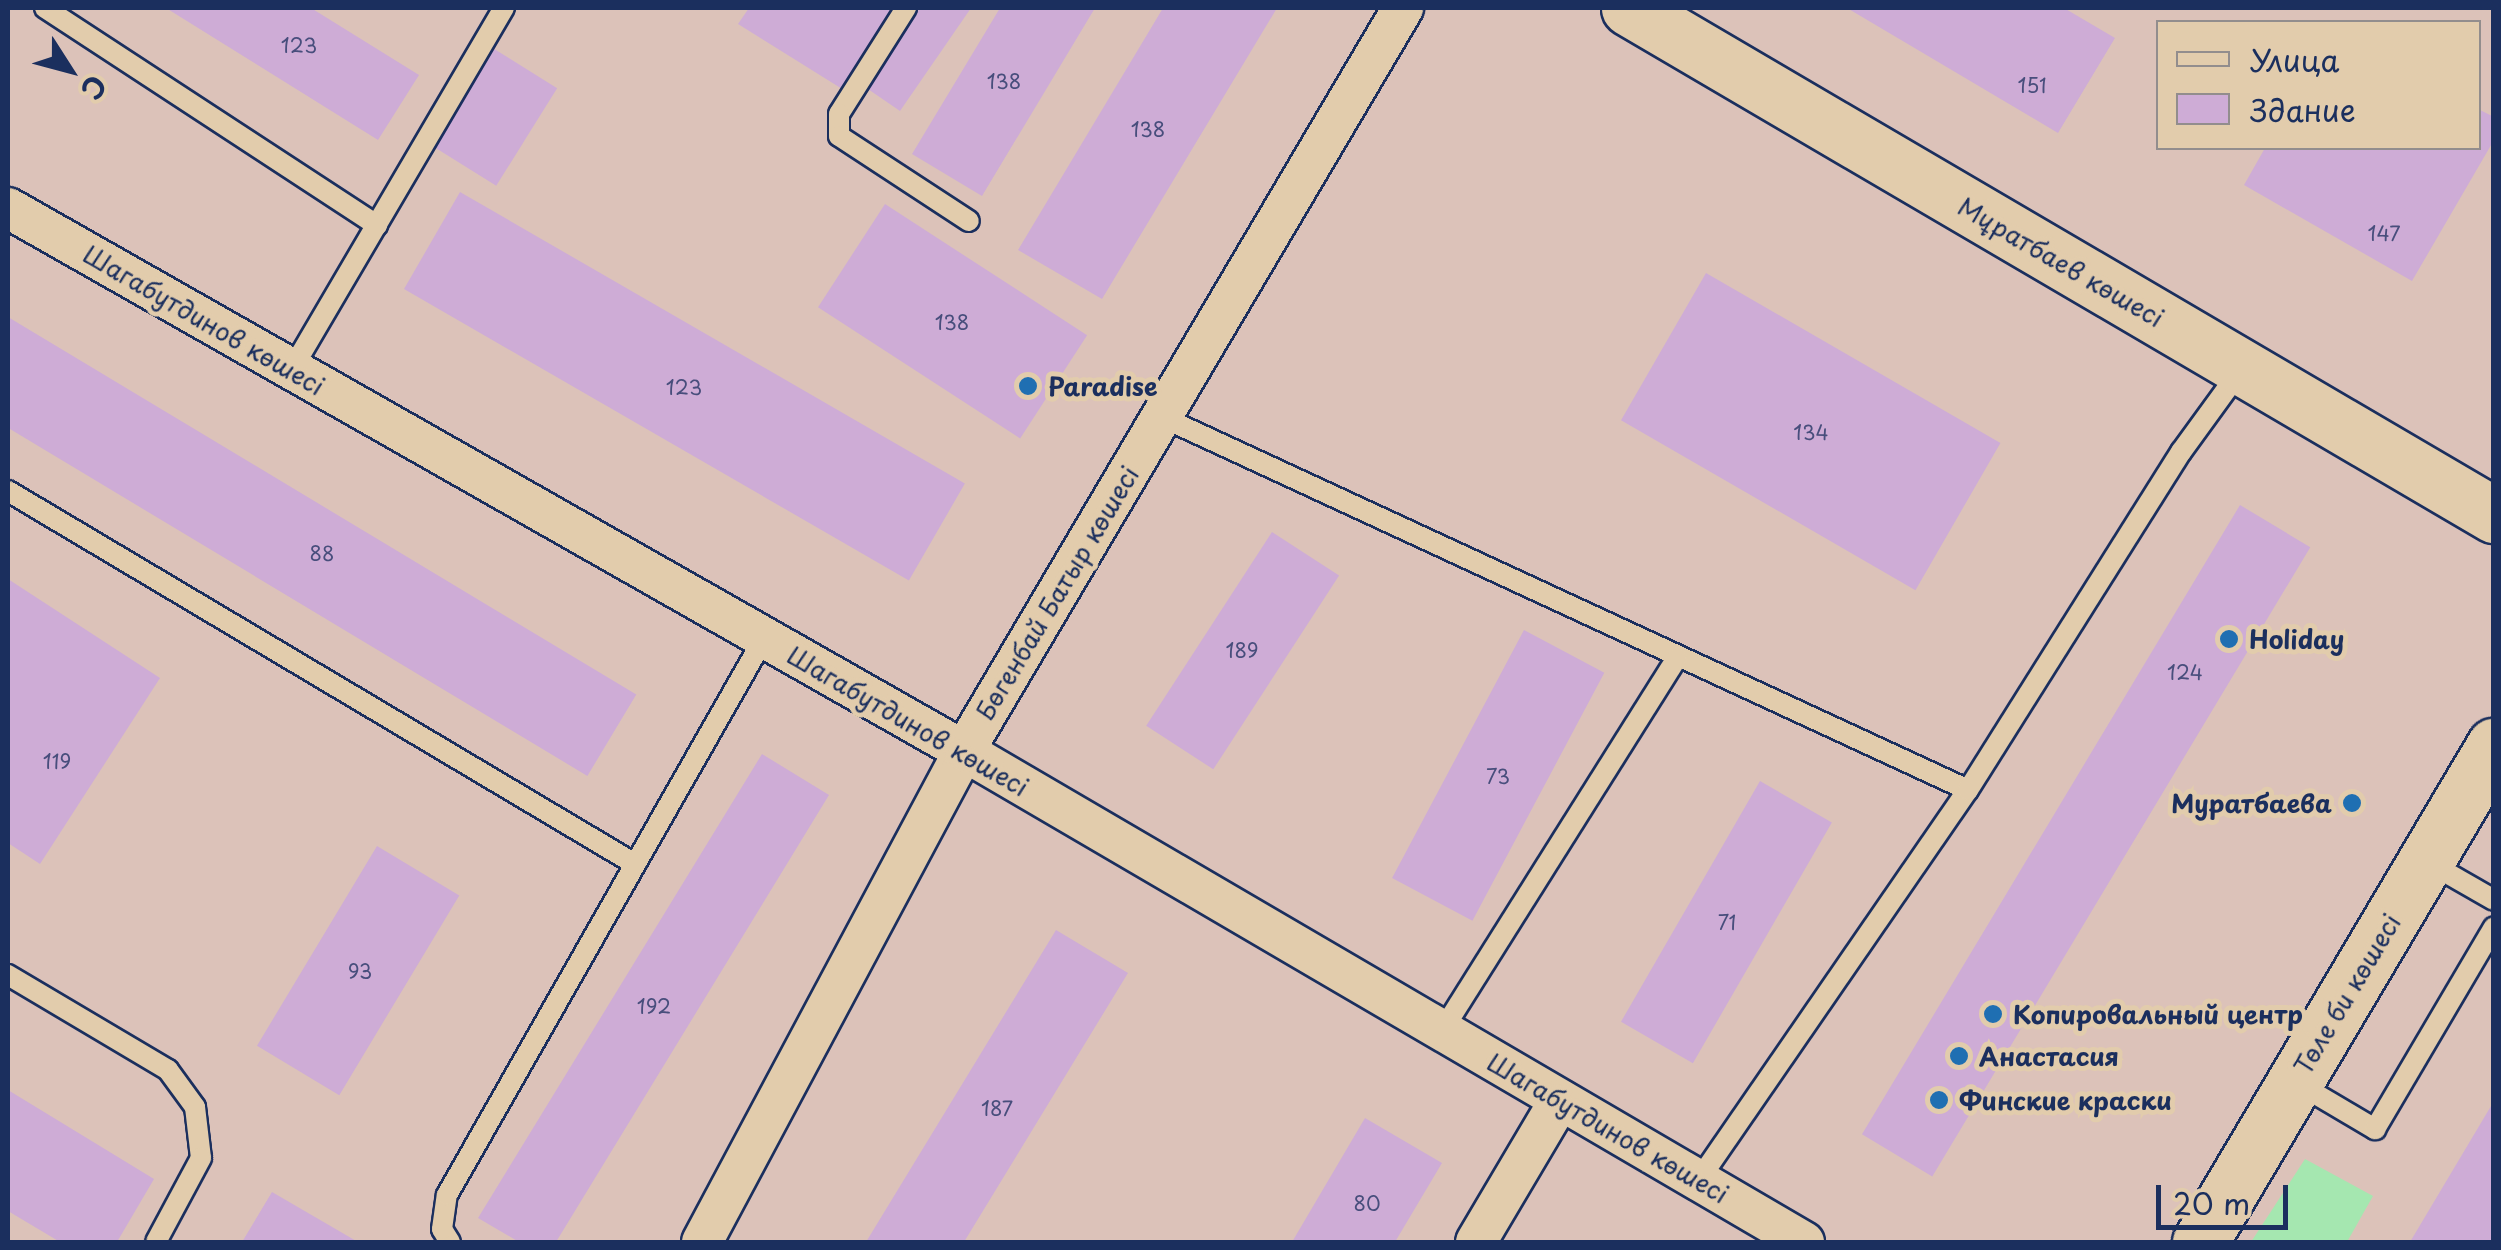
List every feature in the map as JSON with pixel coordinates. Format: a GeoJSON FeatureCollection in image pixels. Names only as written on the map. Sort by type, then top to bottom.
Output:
{"type":"FeatureCollection","features":[{"type":"Feature","properties":{"kind":"street","name":"Бөгенбай Батыр көшесі"},"geometry":{"type":"LineString","coordinates":[[702,1242],[964,752],[1403,8]]}},
{"type":"Feature","properties":{"kind":"street","name":"Мұратбаев көшесі"},"geometry":{"type":"LineString","coordinates":[[1630,8],[2494,515]]}},
{"type":"Feature","properties":{"kind":"street","name":"Шагабутдинов көшесі"},"geometry":{"type":"LineString","coordinates":[[8,208],[964,752],[1804,1242]]}},
{"type":"Feature","properties":{"kind":"street","name":"Төле би көшесі"},"geometry":{"type":"LineString","coordinates":[[2200,1242],[2494,746]]}},
{"type":"Feature","properties":{"kind":"street"},"geometry":{"type":"LineString","coordinates":[[1476,1242],[1560,1100]]}},
{"type":"Feature","properties":{"kind":"lane"},"geometry":{"type":"LineString","coordinates":[[45,8],[377,225]]}},
{"type":"Feature","properties":{"kind":"lane"},"geometry":{"type":"LineString","coordinates":[[292,370],[504,8]]}},
{"type":"Feature","properties":{"kind":"lane"},"geometry":{"type":"LineString","coordinates":[[906,8],[839,114],[839,136],[969,221]]}},
{"type":"Feature","properties":{"kind":"lane"},"geometry":{"type":"LineString","coordinates":[[1698,1181],[1968,790],[2181,452],[2242,367]]}},
{"type":"Feature","properties":{"kind":"lane"},"geometry":{"type":"LineString","coordinates":[[1162,417],[1968,790]]}},
{"type":"Feature","properties":{"kind":"lane"},"geometry":{"type":"LineString","coordinates":[[8,491],[635,864]]}},
{"type":"Feature","properties":{"kind":"lane"},"geometry":{"type":"LineString","coordinates":[[450,1242],[442,1230],[447,1195],[764,638]]}},
{"type":"Feature","properties":{"kind":"lane"},"geometry":{"type":"LineString","coordinates":[[1442,1031],[1677,658]]}},
{"type":"Feature","properties":{"kind":"lane"},"geometry":{"type":"LineString","coordinates":[[2426,861],[2494,900]]}},
{"type":"Feature","properties":{"kind":"lane"},"geometry":{"type":"LineString","coordinates":[[2295,1082],[2375,1129],[2494,927]]}},
{"type":"Feature","properties":{"kind":"lane"},"geometry":{"type":"LineString","coordinates":[[8,975],[168,1070],[195,1107],[201,1158],[156,1242]]}},
{"type":"Feature","properties":{"kind":"green space"},"geometry":{"type":"Polygon","coordinates":[[[2305,1159],[2373,1196],[2347,1242],[2251,1242],[2305,1159]]]}},
{"type":"Feature","properties":{"kind":"building"},"geometry":{"type":"Polygon","coordinates":[[[166,8],[311,8],[419,75],[378,140],[166,8]]]}},
{"type":"Feature","properties":{"kind":"building"},"geometry":{"type":"Polygon","coordinates":[[[749,8],[899,8],[847,92],[738,24],[749,8]]]}},
{"type":"Feature","properties":{"kind":"building"},"geometry":{"type":"Polygon","coordinates":[[[920,8],[971,8],[900,111],[865,87],[920,8]]]}},
{"type":"Feature","properties":{"kind":"building"},"geometry":{"type":"Polygon","coordinates":[[[1000,8],[1095,8],[982,196],[912,154],[1000,8]]]}},
{"type":"Feature","properties":{"kind":"building"},"geometry":{"type":"Polygon","coordinates":[[[1163,8],[1277,8],[1102,299],[1018,250],[1163,8]]]}},
{"type":"Feature","properties":{"kind":"building"},"geometry":{"type":"Polygon","coordinates":[[[1847,8],[2064,8],[2115,38],[2058,133],[1847,8]]]}},
{"type":"Feature","properties":{"kind":"building"},"geometry":{"type":"Polygon","coordinates":[[[491,47],[557,88],[496,186],[430,145],[491,47]]]}},
{"type":"Feature","properties":{"kind":"building"},"geometry":{"type":"Polygon","coordinates":[[[2481,110],[2494,117],[2494,140],[2412,281],[2244,185],[2264,150],[2481,150],[2481,110]]]}},
{"type":"Feature","properties":{"kind":"building"},"geometry":{"type":"Polygon","coordinates":[[[460,192],[965,483],[909,580],[404,289],[460,192]]]}},
{"type":"Feature","properties":{"kind":"building"},"geometry":{"type":"Polygon","coordinates":[[[885,204],[1087,335],[1020,438],[818,307],[885,204]]]}},
{"type":"Feature","properties":{"kind":"building"},"geometry":{"type":"Polygon","coordinates":[[[1706,273],[2000,443],[1915,590],[1621,420],[1706,273]]]}},
{"type":"Feature","properties":{"kind":"building"},"geometry":{"type":"Polygon","coordinates":[[[8,317],[636,695],[587,776],[8,428],[8,317]]]}},
{"type":"Feature","properties":{"kind":"building"},"geometry":{"type":"Polygon","coordinates":[[[2240,505],[2310,547],[1932,1176],[1862,1134],[2240,505]]]}},
{"type":"Feature","properties":{"kind":"building"},"geometry":{"type":"Polygon","coordinates":[[[1272,532],[1339,576],[1213,769],[1146,726],[1272,532]]]}},
{"type":"Feature","properties":{"kind":"building"},"geometry":{"type":"Polygon","coordinates":[[[8,579],[160,678],[40,864],[8,843],[8,579]]]}},
{"type":"Feature","properties":{"kind":"building"},"geometry":{"type":"Polygon","coordinates":[[[1524,630],[1604,673],[1472,921],[1392,878],[1524,630]]]}},
{"type":"Feature","properties":{"kind":"building"},"geometry":{"type":"Polygon","coordinates":[[[762,754],[829,795],[556,1242],[519,1242],[478,1218],[762,754]]]}},
{"type":"Feature","properties":{"kind":"building"},"geometry":{"type":"Polygon","coordinates":[[[1760,781],[1832,822],[1693,1063],[1621,1022],[1760,781]]]}},
{"type":"Feature","properties":{"kind":"building"},"geometry":{"type":"Polygon","coordinates":[[[377,846],[459,895],[339,1095],[257,1046],[377,846]]]}},
{"type":"Feature","properties":{"kind":"building"},"geometry":{"type":"Polygon","coordinates":[[[1056,930],[1128,973],[964,1242],[866,1242],[1056,930]]]}},
{"type":"Feature","properties":{"kind":"building"},"geometry":{"type":"Polygon","coordinates":[[[8,1090],[154,1179],[117,1242],[60,1242],[8,1211],[8,1090]]]}},
{"type":"Feature","properties":{"kind":"building"},"geometry":{"type":"Polygon","coordinates":[[[2494,1101],[2494,1242],[2410,1242],[2494,1101]]]}},
{"type":"Feature","properties":{"kind":"building"},"geometry":{"type":"Polygon","coordinates":[[[1365,1118],[1442,1163],[1395,1242],[1292,1242],[1365,1118]]]}},
{"type":"Feature","properties":{"kind":"building"},"geometry":{"type":"Polygon","coordinates":[[[272,1192],[358,1242],[242,1242],[272,1192]]]}},
{"type":"Feature","properties":{"kind":"place","name":"Paradise"},"geometry":{"type":"Point","coordinates":[1028,386]}},
{"type":"Feature","properties":{"kind":"place","name":"Hоliday"},"geometry":{"type":"Point","coordinates":[2229,639]}},
{"type":"Feature","properties":{"kind":"place","name":"Муратбаева"},"geometry":{"type":"Point","coordinates":[2352,803]}},
{"type":"Feature","properties":{"kind":"place","name":"Копировальный центр"},"geometry":{"type":"Point","coordinates":[1993,1014]}},
{"type":"Feature","properties":{"kind":"place","name":"Анастасия"},"geometry":{"type":"Point","coordinates":[1959,1056]}},
{"type":"Feature","properties":{"kind":"place","name":"Финские краски"},"geometry":{"type":"Point","coordinates":[1939,1100]}}]}
